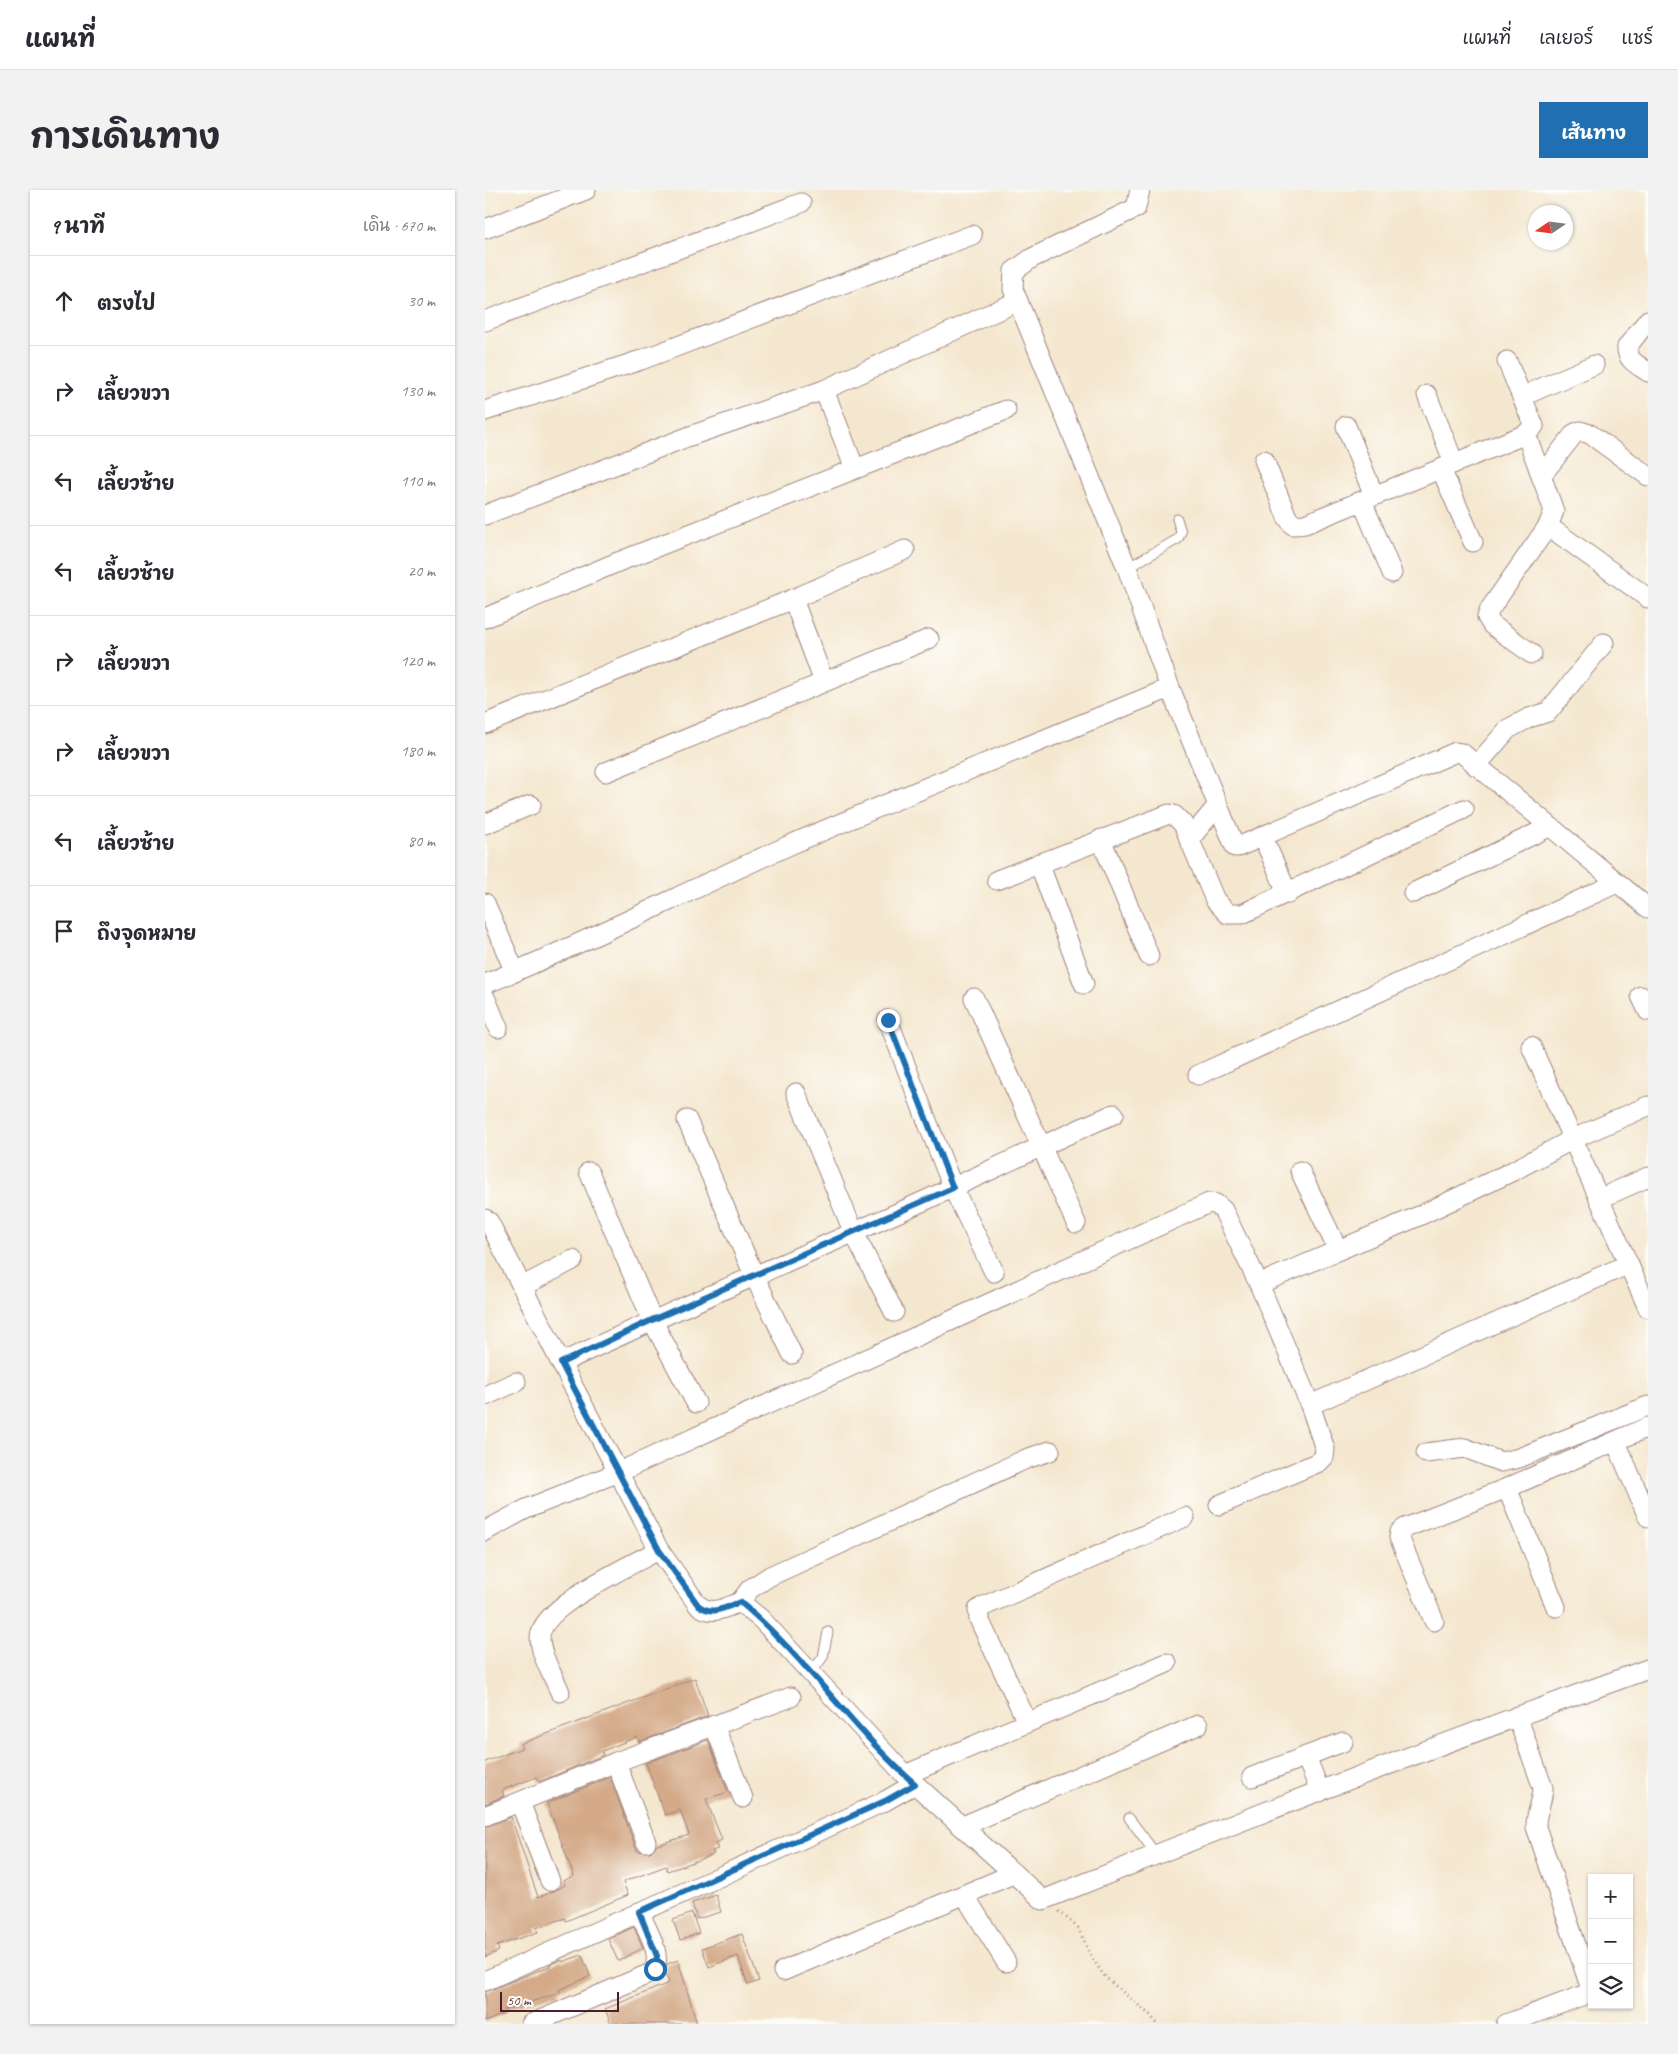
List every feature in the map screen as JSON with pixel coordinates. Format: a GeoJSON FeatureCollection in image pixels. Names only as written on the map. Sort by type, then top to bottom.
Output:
{"type":"FeatureCollection","features":[{"type":"Feature","properties":{"kind":"street"},"geometry":{"type":"LineString","coordinates":[[485,229],[586,190]]}},
{"type":"Feature","properties":{"kind":"street"},"geometry":{"type":"LineString","coordinates":[[1140,190],[1136,208],[1032,258],[1014,271],[1013,289],[1127,568],[1170,688],[1234,845],[1238,847],[1456,752],[1462,754],[1648,908]]}},
{"type":"Feature","properties":{"kind":"street"},"geometry":{"type":"LineString","coordinates":[[485,321],[801,203]]}},
{"type":"Feature","properties":{"kind":"street"},"geometry":{"type":"LineString","coordinates":[[485,410],[641,360],[972,234]]}},
{"type":"Feature","properties":{"kind":"street"},"geometry":{"type":"LineString","coordinates":[[485,515],[690,436],[824,390],[1018,301]]}},
{"type":"Feature","properties":{"kind":"street"},"geometry":{"type":"LineString","coordinates":[[1648,320],[1627,347],[1626,352],[1629,358],[1648,372]]}},
{"type":"Feature","properties":{"kind":"street"},"geometry":{"type":"LineString","coordinates":[[1264,460],[1287,516],[1293,525],[1305,524],[1526,434],[1534,426],[1507,361]]}},
{"type":"Feature","properties":{"kind":"street"},"geometry":{"type":"LineString","coordinates":[[1523,396],[1594,365]]}},
{"type":"Feature","properties":{"kind":"street"},"geometry":{"type":"LineString","coordinates":[[824,390],[855,469]]}},
{"type":"Feature","properties":{"kind":"street"},"geometry":{"type":"LineString","coordinates":[[1427,395],[1447,466],[1473,542]]}},
{"type":"Feature","properties":{"kind":"street"},"geometry":{"type":"LineString","coordinates":[[485,618],[617,562],[1006,410]]}},
{"type":"Feature","properties":{"kind":"street"},"geometry":{"type":"LineString","coordinates":[[1346,426],[1392,573]]}},
{"type":"Feature","properties":{"kind":"street"},"geometry":{"type":"LineString","coordinates":[[1541,476],[1575,433],[1581,431],[1590,434],[1648,476]]}},
{"type":"Feature","properties":{"kind":"street"},"geometry":{"type":"LineString","coordinates":[[1526,434],[1554,511],[1548,526],[1490,609],[1487,617],[1492,625],[1531,654]]}},
{"type":"Feature","properties":{"kind":"street"},"geometry":{"type":"LineString","coordinates":[[1548,526],[1648,598]]}},
{"type":"Feature","properties":{"kind":"street"},"geometry":{"type":"LineString","coordinates":[[485,724],[793,599],[905,550]]}},
{"type":"Feature","properties":{"kind":"street"},"geometry":{"type":"LineString","coordinates":[[793,599],[825,682]]}},
{"type":"Feature","properties":{"kind":"street"},"geometry":{"type":"LineString","coordinates":[[606,772],[929,639]]}},
{"type":"Feature","properties":{"kind":"street"},"geometry":{"type":"LineString","coordinates":[[1476,766],[1508,729],[1529,718],[1547,712],[1603,643]]}},
{"type":"Feature","properties":{"kind":"street"},"geometry":{"type":"LineString","coordinates":[[485,984],[611,930],[712,880],[791,844],[1170,688]]}},
{"type":"Feature","properties":{"kind":"street"},"geometry":{"type":"LineString","coordinates":[[485,824],[531,805]]}},
{"type":"Feature","properties":{"kind":"street"},"geometry":{"type":"LineString","coordinates":[[1189,840],[1218,805]]}},
{"type":"Feature","properties":{"kind":"street"},"geometry":{"type":"LineString","coordinates":[[997,880],[1169,814],[1174,815],[1183,824],[1215,900],[1228,914],[1242,914],[1288,894],[1464,809]]}},
{"type":"Feature","properties":{"kind":"street"},"geometry":{"type":"LineString","coordinates":[[1413,893],[1549,827]]}},
{"type":"Feature","properties":{"kind":"street"},"geometry":{"type":"LineString","coordinates":[[1101,839],[1149,956]]}},
{"type":"Feature","properties":{"kind":"street"},"geometry":{"type":"LineString","coordinates":[[1268,849],[1288,894]]}},
{"type":"Feature","properties":{"kind":"street"},"geometry":{"type":"LineString","coordinates":[[1039,863],[1084,984]]}},
{"type":"Feature","properties":{"kind":"street"},"geometry":{"type":"LineString","coordinates":[[1198,1075],[1617,883]]}},
{"type":"Feature","properties":{"kind":"street"},"geometry":{"type":"LineString","coordinates":[[485,903],[489,922],[515,972]]}},
{"type":"Feature","properties":{"kind":"street"},"geometry":{"type":"LineString","coordinates":[[485,997],[498,1028]]}},
{"type":"Feature","properties":{"kind":"street"},"geometry":{"type":"LineString","coordinates":[[974,998],[1076,1223]]}},
{"type":"Feature","properties":{"kind":"street"},"geometry":{"type":"LineString","coordinates":[[888,1020],[953,1188],[994,1272]]}},
{"type":"Feature","properties":{"kind":"street"},"geometry":{"type":"LineString","coordinates":[[1531,1046],[1648,1308]]}},
{"type":"Feature","properties":{"kind":"street"},"geometry":{"type":"LineString","coordinates":[[796,1093],[853,1231],[894,1312]]}},
{"type":"Feature","properties":{"kind":"street"},"geometry":{"type":"LineString","coordinates":[[1259,1284],[1419,1216],[1513,1171],[1573,1139],[1648,1106]]}},
{"type":"Feature","properties":{"kind":"street"},"geometry":{"type":"LineString","coordinates":[[561,1363],[652,1320],[953,1188],[1040,1146],[1114,1114]]}},
{"type":"Feature","properties":{"kind":"street"},"geometry":{"type":"LineString","coordinates":[[687,1120],[754,1276],[793,1354]]}},
{"type":"Feature","properties":{"kind":"street"},"geometry":{"type":"LineString","coordinates":[[1300,1171],[1338,1250]]}},
{"type":"Feature","properties":{"kind":"street"},"geometry":{"type":"LineString","coordinates":[[589,1172],[652,1320],[696,1403]]}},
{"type":"Feature","properties":{"kind":"street"},"geometry":{"type":"LineString","coordinates":[[1599,1199],[1648,1177]]}},
{"type":"Feature","properties":{"kind":"street"},"geometry":{"type":"LineString","coordinates":[[485,1530],[526,1510],[619,1472],[1209,1203],[1216,1204],[1223,1210],[1259,1284],[1310,1405],[1325,1449],[1323,1457],[1319,1462],[1219,1505]]}},
{"type":"Feature","properties":{"kind":"street"},"geometry":{"type":"LineString","coordinates":[[485,1219],[489,1222],[523,1286],[659,1550],[698,1605],[703,1609],[717,1611],[740,1602],[750,1589],[771,1576],[1026,1459],[1050,1451]]}},
{"type":"Feature","properties":{"kind":"street"},"geometry":{"type":"LineString","coordinates":[[523,1286],[573,1260]]}},
{"type":"Feature","properties":{"kind":"street"},"geometry":{"type":"LineString","coordinates":[[1310,1405],[1629,1264]]}},
{"type":"Feature","properties":{"kind":"street"},"geometry":{"type":"LineString","coordinates":[[485,1396],[516,1382]]}},
{"type":"Feature","properties":{"kind":"street"},"geometry":{"type":"LineString","coordinates":[[1426,1453],[1465,1448],[1501,1462],[1507,1461],[1648,1406]]}},
{"type":"Feature","properties":{"kind":"street"},"geometry":{"type":"LineString","coordinates":[[1434,1621],[1399,1537],[1400,1532],[1405,1528],[1507,1488],[1648,1428]]}},
{"type":"Feature","properties":{"kind":"street"},"geometry":{"type":"LineString","coordinates":[[1617,1442],[1648,1517]]}},
{"type":"Feature","properties":{"kind":"street"},"geometry":{"type":"LineString","coordinates":[[1507,1488],[1556,1607]]}},
{"type":"Feature","properties":{"kind":"street"},"geometry":{"type":"LineString","coordinates":[[1027,1722],[979,1619],[978,1610],[1185,1517]]}},
{"type":"Feature","properties":{"kind":"street"},"geometry":{"type":"LineString","coordinates":[[560,1692],[542,1648],[540,1636],[543,1625],[555,1612],[575,1596],[659,1550]]}},
{"type":"Feature","properties":{"kind":"street"},"geometry":{"type":"LineString","coordinates":[[740,1602],[774,1632],[910,1780],[1043,1900],[1156,1854],[1517,1716],[1648,1669]]}},
{"type":"Feature","properties":{"kind":"street"},"geometry":{"type":"LineString","coordinates":[[485,1982],[885,1801],[910,1780],[1027,1722],[1167,1663]]}},
{"type":"Feature","properties":{"kind":"street"},"geometry":{"type":"LineString","coordinates":[[485,1816],[616,1762],[791,1697]]}},
{"type":"Feature","properties":{"kind":"street"},"geometry":{"type":"LineString","coordinates":[[1506,2024],[1584,1995],[1591,1989],[1536,1827],[1535,1820],[1543,1800],[1543,1788],[1517,1716]]}},
{"type":"Feature","properties":{"kind":"street"},"geometry":{"type":"LineString","coordinates":[[714,1725],[743,1798]]}},
{"type":"Feature","properties":{"kind":"street"},"geometry":{"type":"LineString","coordinates":[[963,1826],[1198,1725]]}},
{"type":"Feature","properties":{"kind":"street"},"geometry":{"type":"LineString","coordinates":[[1252,1777],[1343,1742]]}},
{"type":"Feature","properties":{"kind":"street"},"geometry":{"type":"LineString","coordinates":[[1306,1756],[1319,1792]]}},
{"type":"Feature","properties":{"kind":"street"},"geometry":{"type":"LineString","coordinates":[[616,1762],[646,1842]]}},
{"type":"Feature","properties":{"kind":"street"},"geometry":{"type":"LineString","coordinates":[[520,1802],[550,1881]]}},
{"type":"Feature","properties":{"kind":"street"},"geometry":{"type":"LineString","coordinates":[[861,1950],[970,1904],[1018,1878]]}},
{"type":"Feature","properties":{"kind":"street"},"geometry":{"type":"LineString","coordinates":[[783,1971],[1018,1878]]}},
{"type":"Feature","properties":{"kind":"street"},"geometry":{"type":"LineString","coordinates":[[970,1904],[1006,1962]]}},
{"type":"Feature","properties":{"kind":"street"},"geometry":{"type":"LineString","coordinates":[[531,2024],[651,1973],[657,1965],[657,1956],[639,1912]]}},
{"type":"Feature","properties":{"kind":"lane"},"geometry":{"type":"LineString","coordinates":[[1127,568],[1177,538],[1181,532],[1177,520]]}},
{"type":"Feature","properties":{"kind":"lane"},"geometry":{"type":"LineString","coordinates":[[811,1674],[823,1657],[827,1632]]}},
{"type":"Feature","properties":{"kind":"lane"},"geometry":{"type":"LineString","coordinates":[[1129,1818],[1156,1854]]}},
{"type":"Feature","properties":{"kind":"path"},"geometry":{"type":"LineString","coordinates":[[1043,1900],[1055,1907],[1078,1928],[1092,1958],[1105,1977],[1150,2015],[1157,2024]]}},
{"type":"Feature","properties":{"kind":"building"},"geometry":{"type":"Polygon","coordinates":[[[695,1678],[708,1716],[639,1742],[637,1737],[602,1751],[603,1755],[539,1782],[537,1777],[502,1790],[504,1796],[485,1804],[485,1762],[522,1748],[520,1744],[695,1678]]]}},
{"type":"Feature","properties":{"kind":"building"},"geometry":{"type":"Polygon","coordinates":[[[708,1740],[728,1792],[706,1799],[722,1840],[715,1843],[718,1849],[712,1851],[714,1854],[667,1871],[666,1866],[623,1882],[628,1895],[566,1921],[565,1918],[536,1928],[538,1932],[497,1946],[499,1951],[485,1957],[485,1827],[511,1817],[538,1897],[554,1891],[565,1885],[563,1881],[574,1876],[547,1803],[610,1777],[637,1851],[650,1852],[657,1845],[689,1835],[680,1810],[665,1815],[646,1763],[708,1740]]]}},
{"type":"Feature","properties":{"kind":"building"},"geometry":{"type":"Polygon","coordinates":[[[716,1895],[721,1912],[697,1919],[692,1903],[716,1895]]]}},
{"type":"Feature","properties":{"kind":"building"},"geometry":{"type":"Polygon","coordinates":[[[692,1913],[699,1933],[680,1940],[673,1920],[692,1913]]]}},
{"type":"Feature","properties":{"kind":"building"},"geometry":{"type":"Polygon","coordinates":[[[634,1927],[643,1948],[618,1961],[608,1939],[634,1927]]]}},
{"type":"Feature","properties":{"kind":"building"},"geometry":{"type":"Polygon","coordinates":[[[742,1934],[759,1981],[748,1985],[738,1956],[709,1967],[702,1948],[742,1934]]]}},
{"type":"Feature","properties":{"kind":"building"},"geometry":{"type":"Polygon","coordinates":[[[582,1955],[590,1976],[559,1990],[560,1993],[504,2010],[506,2013],[485,2022],[485,1992],[550,1966],[553,1963],[582,1955]]]}},
{"type":"Feature","properties":{"kind":"building"},"geometry":{"type":"Polygon","coordinates":[[[678,1960],[697,2024],[611,2024],[605,2009],[669,1983],[665,1972],[667,1964],[678,1960]]]}},
{"type":"Feature","properties":{"kind":"route"},"geometry":{"type":"LineString","coordinates":[[655,1969],[657,1956],[639,1912],[885,1801],[915,1784],[873,1743],[761,1619],[740,1602],[717,1611],[703,1609],[698,1605],[659,1550],[561,1363],[652,1320],[953,1188],[888,1020]]}}]}
